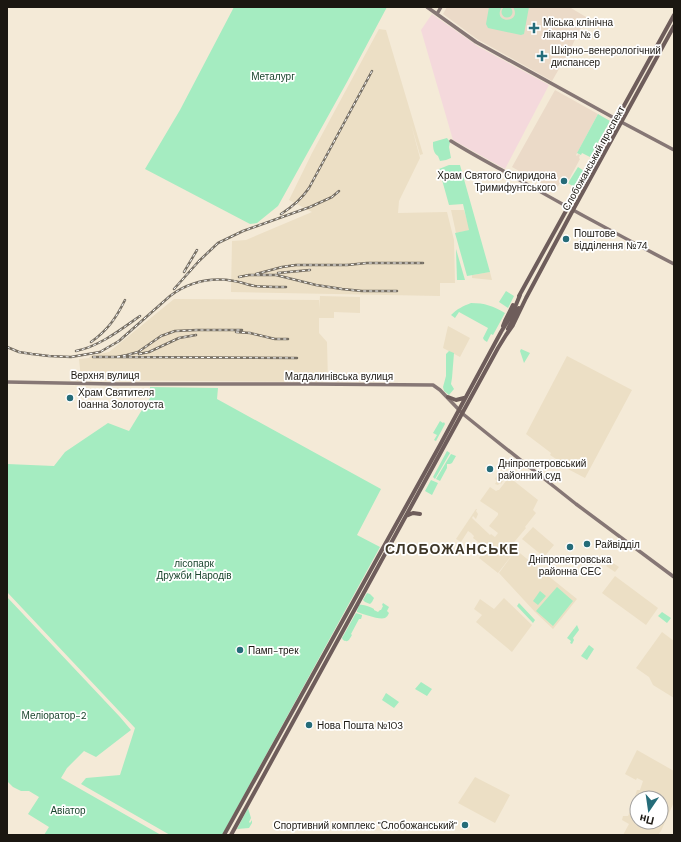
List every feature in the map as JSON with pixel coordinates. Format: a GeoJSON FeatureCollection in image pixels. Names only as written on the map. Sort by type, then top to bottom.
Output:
{"type":"FeatureCollection","features":[{"type":"Feature","properties":{"kind":"main road","name":"Слобожанський проспект"},"geometry":{"type":"LineString","coordinates":[[231,835],[463,414],[506,335],[510,324],[526,298],[617,120],[674,15]]}},
{"type":"Feature","properties":{"kind":"main road","name":"Слобожанський проспект"},"geometry":{"type":"LineString","coordinates":[[224,835],[500,332],[513,312],[520,295],[621,122],[674,26]]}},
{"type":"Feature","properties":{"kind":"main road"},"geometry":{"type":"LineString","coordinates":[[448,397],[456,400],[465,398]]}},
{"type":"Feature","properties":{"kind":"main road"},"geometry":{"type":"LineString","coordinates":[[406,517],[413,513],[420,514]]}},
{"type":"Feature","properties":{"kind":"street"},"geometry":{"type":"LineString","coordinates":[[427,7],[476,42],[674,150]]}},
{"type":"Feature","properties":{"kind":"street"},"geometry":{"type":"LineString","coordinates":[[437,14],[441,7]]}},
{"type":"Feature","properties":{"kind":"street"},"geometry":{"type":"LineString","coordinates":[[451,141],[571,209],[674,264]]}},
{"type":"Feature","properties":{"kind":"street","name":"Верхня вулиця"},"geometry":{"type":"LineString","coordinates":[[7,382],[113,384],[204,383]]}},
{"type":"Feature","properties":{"kind":"street","name":"Магдалинівська вулиця"},"geometry":{"type":"LineString","coordinates":[[204,383],[436,386],[463,414],[576,504],[674,576]]}},
{"type":"Feature","properties":{"kind":"shaded area","name":"Міська клінічна лікарня № 6"},"geometry":{"type":"Polygon","coordinates":[[[447,7],[571,7],[586,17],[570,50],[552,81],[477,39],[443,14],[447,7]]]}},
{"type":"Feature","properties":{"kind":"shaded area"},"geometry":{"type":"Polygon","coordinates":[[[432,14],[479,47],[549,85],[505,169],[453,140],[421,30],[432,14]]]}},
{"type":"Feature","properties":{"kind":"shaded area"},"geometry":{"type":"Polygon","coordinates":[[[379,29],[386,30],[423,154],[420,155],[411,124],[420,158],[399,201],[398,213],[447,212],[454,240],[455,283],[440,283],[440,296],[231,292],[232,241],[246,240],[312,212],[289,200],[312,153],[379,29]]]}},
{"type":"Feature","properties":{"kind":"shaded area"},"geometry":{"type":"Polygon","coordinates":[[[555,90],[598,114],[576,155],[580,155],[580,159],[566,185],[560,183],[555,191],[512,167],[555,90]]]}},
{"type":"Feature","properties":{"kind":"shaded area"},"geometry":{"type":"Polygon","coordinates":[[[451,210],[464,210],[470,230],[456,233],[451,210]]]}},
{"type":"Feature","properties":{"kind":"shaded area"},"geometry":{"type":"Polygon","coordinates":[[[490,272],[492,280],[472,278],[472,275],[490,272]]]}},
{"type":"Feature","properties":{"kind":"shaded area"},"geometry":{"type":"Polygon","coordinates":[[[320,296],[360,297],[360,313],[334,312],[334,318],[319,318],[319,333],[327,342],[328,382],[81,379],[79,359],[89,358],[90,356],[109,352],[174,299],[319,300],[319,309],[320,296]]]}},
{"type":"Feature","properties":{"kind":"shaded area"},"geometry":{"type":"Polygon","coordinates":[[[448,326],[470,338],[460,357],[443,348],[448,326]]]}},
{"type":"Feature","properties":{"kind":"shaded area"},"geometry":{"type":"Polygon","coordinates":[[[567,356],[632,390],[585,478],[564,467],[565,465],[550,455],[551,453],[526,434],[567,356]]]}},
{"type":"Feature","properties":{"kind":"shaded area"},"geometry":{"type":"Polygon","coordinates":[[[499,472],[506,476],[501,484],[500,483],[498,485],[495,484],[497,481],[495,479],[499,472]]]}},
{"type":"Feature","properties":{"kind":"shaded area"},"geometry":{"type":"Polygon","coordinates":[[[509,477],[538,500],[533,510],[536,513],[510,547],[515,551],[498,573],[479,558],[486,548],[473,538],[474,536],[471,533],[468,531],[461,542],[456,539],[476,509],[478,514],[476,519],[473,516],[472,518],[490,535],[491,534],[495,537],[498,533],[489,526],[498,513],[480,501],[490,487],[496,491],[499,490],[509,477]]]}},
{"type":"Feature","properties":{"kind":"shaded area"},"geometry":{"type":"Polygon","coordinates":[[[533,527],[554,545],[544,557],[522,539],[533,527]]]}},
{"type":"Feature","properties":{"kind":"shaded area"},"geometry":{"type":"Polygon","coordinates":[[[516,550],[577,599],[553,629],[499,573],[516,550]]]}},
{"type":"Feature","properties":{"kind":"shaded area"},"geometry":{"type":"Polygon","coordinates":[[[610,561],[619,567],[615,572],[606,566],[610,561]]]}},
{"type":"Feature","properties":{"kind":"shaded area"},"geometry":{"type":"Polygon","coordinates":[[[615,576],[658,608],[646,625],[602,593],[615,576]]]}},
{"type":"Feature","properties":{"kind":"shaded area"},"geometry":{"type":"Polygon","coordinates":[[[504,598],[532,625],[512,652],[476,622],[482,615],[474,609],[480,599],[494,609],[504,598]]]}},
{"type":"Feature","properties":{"kind":"shaded area"},"geometry":{"type":"Polygon","coordinates":[[[662,632],[674,641],[674,698],[653,685],[649,677],[636,668],[662,632]]]}},
{"type":"Feature","properties":{"kind":"shaded area"},"geometry":{"type":"Polygon","coordinates":[[[637,750],[674,771],[674,802],[669,813],[669,790],[640,790],[643,781],[637,778],[636,780],[625,774],[637,750]]]}},
{"type":"Feature","properties":{"kind":"shaded area"},"geometry":{"type":"Polygon","coordinates":[[[475,777],[510,795],[495,823],[458,803],[475,777]]]}},
{"type":"Feature","properties":{"kind":"shaded area"},"geometry":{"type":"Polygon","coordinates":[[[629,814],[629,824],[622,820],[623,816],[628,816],[629,814]]]}},
{"type":"Feature","properties":{"kind":"shaded area"},"geometry":{"type":"Polygon","coordinates":[[[629,824],[629,830],[661,830],[658,835],[623,835],[629,824]]]}},
{"type":"Feature","properties":{"kind":"green space"},"geometry":{"type":"Polygon","coordinates":[[[507,6],[511,8],[513,12],[511,16],[507,18],[503,16],[501,12],[503,8],[507,6]]]}},
{"type":"Feature","properties":{"kind":"green space","name":"Металург"},"geometry":{"type":"Polygon","coordinates":[[[234,7],[387,7],[278,206],[257,223],[250,224],[145,169],[180,110],[234,7]]]}},
{"type":"Feature","properties":{"kind":"green space"},"geometry":{"type":"Polygon","coordinates":[[[489,7],[502,7],[500,17],[507,20],[514,17],[515,13],[513,7],[529,7],[524,34],[521,35],[488,28],[486,24],[489,7]]]}},
{"type":"Feature","properties":{"kind":"green space"},"geometry":{"type":"Polygon","coordinates":[[[598,114],[610,121],[590,157],[582,153],[581,155],[577,153],[598,114]]]}},
{"type":"Feature","properties":{"kind":"green space"},"geometry":{"type":"Polygon","coordinates":[[[447,138],[450,142],[449,147],[451,158],[440,161],[434,152],[433,142],[447,138]]]}},
{"type":"Feature","properties":{"kind":"green space"},"geometry":{"type":"Polygon","coordinates":[[[449,165],[460,165],[490,272],[467,276],[455,233],[469,230],[463,204],[449,205],[439,169],[449,165]]]}},
{"type":"Feature","properties":{"kind":"green space"},"geometry":{"type":"Polygon","coordinates":[[[578,167],[584,171],[574,187],[568,183],[578,167]]]}},
{"type":"Feature","properties":{"kind":"green space"},"geometry":{"type":"Polygon","coordinates":[[[456,249],[465,280],[457,280],[456,249]]]}},
{"type":"Feature","properties":{"kind":"green space"},"geometry":{"type":"Polygon","coordinates":[[[506,291],[514,296],[508,308],[499,302],[506,291]]]}},
{"type":"Feature","properties":{"kind":"green space"},"geometry":{"type":"Polygon","coordinates":[[[471,303],[489,305],[505,313],[493,335],[491,334],[487,342],[483,338],[488,328],[459,312],[455,318],[451,315],[460,308],[471,303]]]}},
{"type":"Feature","properties":{"kind":"green space"},"geometry":{"type":"Polygon","coordinates":[[[521,349],[530,353],[524,363],[520,351],[521,349]]]}},
{"type":"Feature","properties":{"kind":"green space"},"geometry":{"type":"Polygon","coordinates":[[[449,351],[454,353],[451,384],[454,389],[449,395],[444,391],[443,387],[446,376],[446,354],[449,351]]]}},
{"type":"Feature","properties":{"kind":"green space","name":"лісопарк Дружби Народів"},"geometry":{"type":"Polygon","coordinates":[[[150,387],[218,388],[217,399],[381,489],[357,535],[380,547],[222,835],[170,835],[81,784],[86,778],[120,775],[135,728],[7,592],[7,464],[54,466],[65,452],[108,423],[129,431],[150,398],[150,387]]]}},
{"type":"Feature","properties":{"kind":"green space"},"geometry":{"type":"Polygon","coordinates":[[[440,421],[443,423],[444,422],[445,424],[436,441],[434,440],[437,435],[433,433],[440,421]]]}},
{"type":"Feature","properties":{"kind":"green space"},"geometry":{"type":"Polygon","coordinates":[[[447,451],[450,453],[435,479],[433,477],[447,451]]]}},
{"type":"Feature","properties":{"kind":"green space"},"geometry":{"type":"Polygon","coordinates":[[[451,454],[456,456],[452,463],[447,464],[447,468],[440,481],[436,479],[451,454]]]}},
{"type":"Feature","properties":{"kind":"green space"},"geometry":{"type":"Polygon","coordinates":[[[431,480],[438,483],[432,495],[425,491],[431,480]]]}},
{"type":"Feature","properties":{"kind":"green space"},"geometry":{"type":"Polygon","coordinates":[[[557,587],[573,601],[553,626],[536,611],[557,587]]]}},
{"type":"Feature","properties":{"kind":"green space"},"geometry":{"type":"Polygon","coordinates":[[[540,591],[546,596],[538,605],[533,601],[540,591]]]}},
{"type":"Feature","properties":{"kind":"green space"},"geometry":{"type":"Polygon","coordinates":[[[367,593],[374,598],[370,604],[363,600],[367,593]]]}},
{"type":"Feature","properties":{"kind":"green space","name":"Меліоратор-2"},"geometry":{"type":"Polygon","coordinates":[[[7,597],[131,730],[96,757],[84,751],[67,768],[61,778],[161,835],[44,835],[49,827],[28,814],[39,797],[29,791],[21,791],[13,787],[7,781],[7,597]]]}},
{"type":"Feature","properties":{"kind":"green space"},"geometry":{"type":"Polygon","coordinates":[[[383,603],[389,607],[387,611],[389,613],[385,618],[375,618],[357,612],[359,605],[365,605],[378,612],[381,610],[383,603]]]}},
{"type":"Feature","properties":{"kind":"green space"},"geometry":{"type":"Polygon","coordinates":[[[519,603],[535,620],[533,623],[517,606],[519,603]]]}},
{"type":"Feature","properties":{"kind":"green space"},"geometry":{"type":"Polygon","coordinates":[[[662,612],[671,618],[667,623],[658,616],[662,612]]]}},
{"type":"Feature","properties":{"kind":"green space"},"geometry":{"type":"Polygon","coordinates":[[[356,613],[362,615],[361,619],[359,619],[349,640],[345,641],[342,638],[356,613]]]}},
{"type":"Feature","properties":{"kind":"green space"},"geometry":{"type":"Polygon","coordinates":[[[577,625],[579,630],[573,638],[574,640],[572,644],[567,638],[577,625]]]}},
{"type":"Feature","properties":{"kind":"green space"},"geometry":{"type":"Polygon","coordinates":[[[589,645],[594,649],[587,660],[581,656],[589,645]]]}},
{"type":"Feature","properties":{"kind":"green space"},"geometry":{"type":"Polygon","coordinates":[[[421,682],[432,689],[427,696],[415,689],[421,682]]]}},
{"type":"Feature","properties":{"kind":"green space"},"geometry":{"type":"Polygon","coordinates":[[[386,693],[399,702],[394,708],[382,700],[386,693]]]}},
{"type":"Feature","properties":{"kind":"green space"},"geometry":{"type":"Polygon","coordinates":[[[248,808],[251,818],[249,822],[250,823],[252,820],[252,823],[249,828],[237,829],[248,808]]]}},
{"type":"Feature","properties":{"kind":"railway"},"geometry":{"type":"LineString","coordinates":[[281,214],[296,203],[309,188],[372,71]]}},
{"type":"Feature","properties":{"kind":"railway"},"geometry":{"type":"LineString","coordinates":[[174,289],[199,261],[218,243],[243,231],[310,207],[332,197],[339,191]]}},
{"type":"Feature","properties":{"kind":"railway"},"geometry":{"type":"LineString","coordinates":[[184,272],[197,250]]}},
{"type":"Feature","properties":{"kind":"railway"},"geometry":{"type":"LineString","coordinates":[[256,274],[296,265],[423,263]]}},
{"type":"Feature","properties":{"kind":"railway"},"geometry":{"type":"LineString","coordinates":[[278,273],[310,270]]}},
{"type":"Feature","properties":{"kind":"railway"},"geometry":{"type":"LineString","coordinates":[[239,277],[249,275],[276,275],[316,285],[342,289],[362,291],[397,291]]}},
{"type":"Feature","properties":{"kind":"railway"},"geometry":{"type":"LineString","coordinates":[[7,347],[19,352],[49,356],[71,357],[100,352],[119,341],[170,296],[193,284],[209,280],[225,280],[237,281],[255,286],[286,287]]}},
{"type":"Feature","properties":{"kind":"railway"},"geometry":{"type":"LineString","coordinates":[[91,342],[111,323],[125,300]]}},
{"type":"Feature","properties":{"kind":"railway"},"geometry":{"type":"LineString","coordinates":[[76,351],[85,349],[102,341],[140,316]]}},
{"type":"Feature","properties":{"kind":"railway"},"geometry":{"type":"LineString","coordinates":[[93,357],[117,357],[138,352],[161,336],[175,331],[242,330]]}},
{"type":"Feature","properties":{"kind":"railway"},"geometry":{"type":"LineString","coordinates":[[236,332],[250,333],[275,339],[288,339]]}},
{"type":"Feature","properties":{"kind":"railway"},"geometry":{"type":"LineString","coordinates":[[139,354],[149,352],[179,338],[196,335]]}},
{"type":"Feature","properties":{"kind":"railway"},"geometry":{"type":"LineString","coordinates":[[117,357],[297,358]]}},
{"type":"Feature","properties":{"kind":"place","name":"Міська клінічна лікарня № 6"},"geometry":{"type":"Point","coordinates":[534,28]}},
{"type":"Feature","properties":{"kind":"place","name":"Шкірно-венерологічний диспансер"},"geometry":{"type":"Point","coordinates":[542,56]}},
{"type":"Feature","properties":{"kind":"place","name":"Храм Святого Спиридона Тримифунтського"},"geometry":{"type":"Point","coordinates":[564,181]}},
{"type":"Feature","properties":{"kind":"place","name":"Поштове відділення №74"},"geometry":{"type":"Point","coordinates":[566,239]}},
{"type":"Feature","properties":{"kind":"place","name":"Храм Святителя Іоанна Золотоуста"},"geometry":{"type":"Point","coordinates":[70,398]}},
{"type":"Feature","properties":{"kind":"place","name":"Дніпропетровський районний суд"},"geometry":{"type":"Point","coordinates":[490,469]}},
{"type":"Feature","properties":{"kind":"place","name":"Райвідділ"},"geometry":{"type":"Point","coordinates":[587,544]}},
{"type":"Feature","properties":{"kind":"place","name":"Дніпропетровська районна СЕС"},"geometry":{"type":"Point","coordinates":[570,547]}},
{"type":"Feature","properties":{"kind":"place","name":"Памп-трек"},"geometry":{"type":"Point","coordinates":[240,650]}},
{"type":"Feature","properties":{"kind":"place","name":"Нова Пошта №103"},"geometry":{"type":"Point","coordinates":[309,725]}},
{"type":"Feature","properties":{"kind":"place","name":"Спортивний комплекс \"Слобожанський\""},"geometry":{"type":"Point","coordinates":[465,825]}},
{"type":"Feature","properties":{"kind":"district","name":"СЛОБОЖАНСЬКЕ"},"geometry":{"type":"Point","coordinates":[452,549]}},
{"type":"Feature","properties":{"kind":"park label","name":"Авіатор"},"geometry":{"type":"Point","coordinates":[68,810]}}]}
